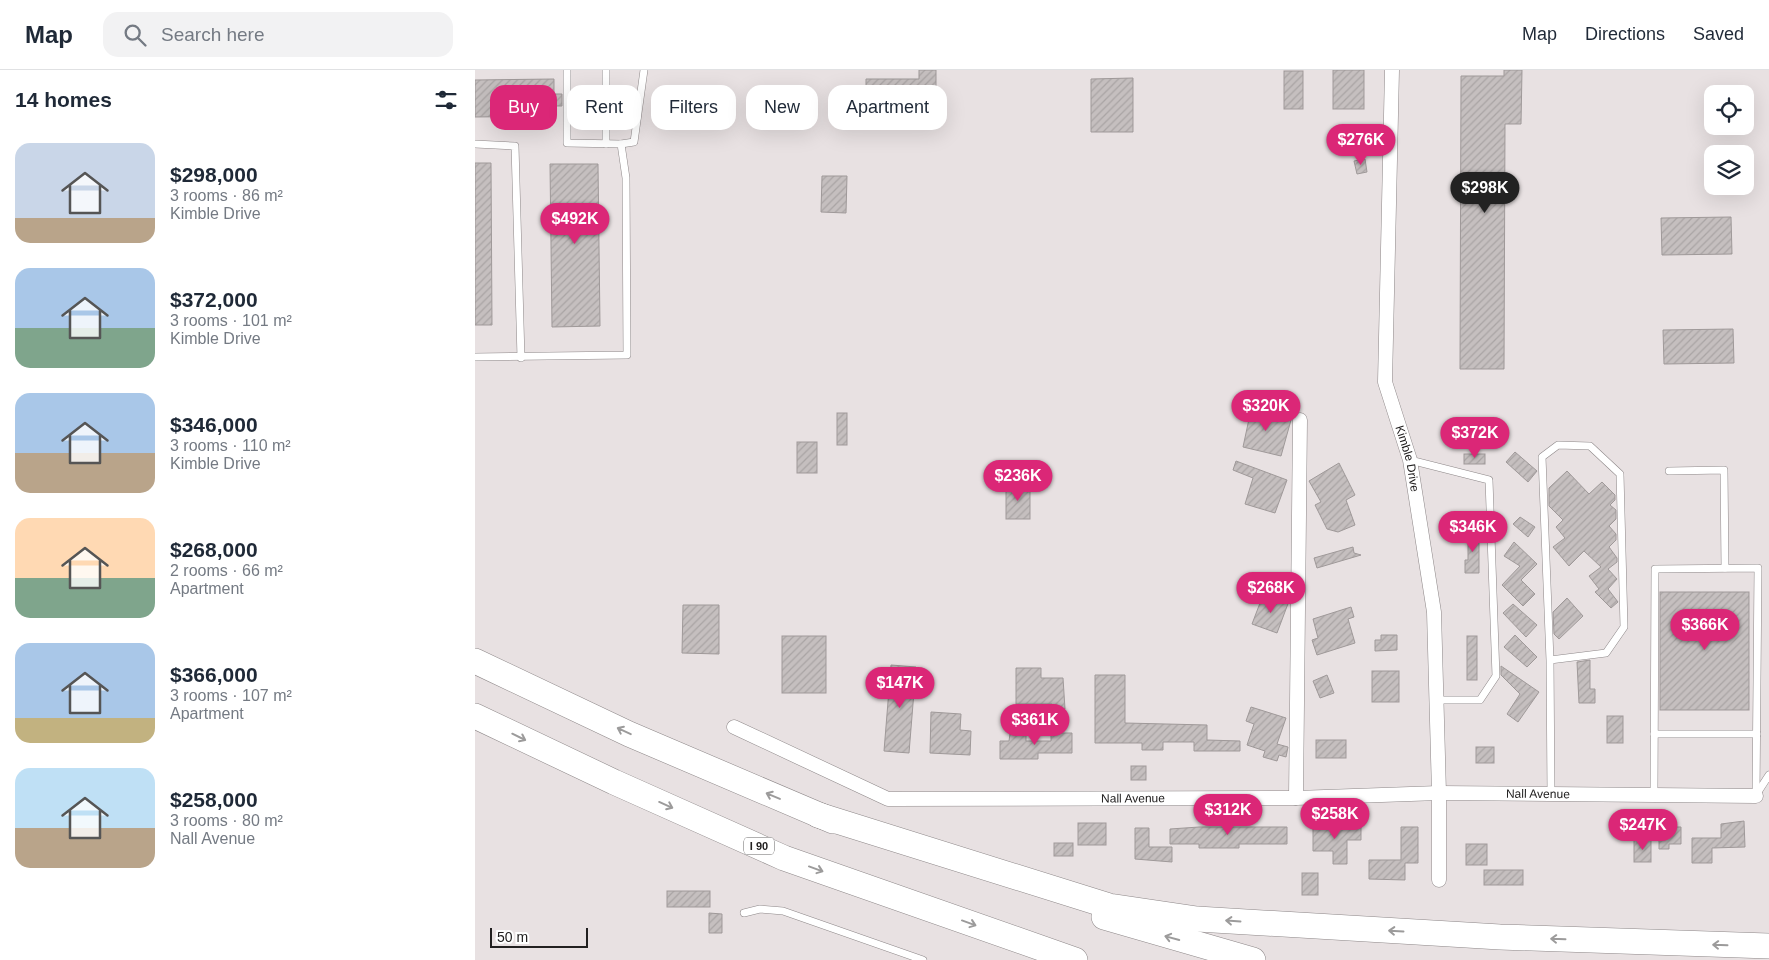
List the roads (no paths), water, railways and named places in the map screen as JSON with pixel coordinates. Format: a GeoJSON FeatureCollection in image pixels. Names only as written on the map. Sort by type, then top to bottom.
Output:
{"type":"FeatureCollection","features":[{"type":"Feature","properties":{"kind":"highway"},"geometry":{"type":"LineString","coordinates":[[475,661],[629,734],[818,815],[994,883],[1155,934],[1253,960]]}},
{"type":"Feature","properties":{"kind":"highway","name":"I 90"},"geometry":{"type":"LineString","coordinates":[[475,716],[614,782],[784,858],[1063,958]]}},
{"type":"Feature","properties":{"kind":"highway"},"geometry":{"type":"LineString","coordinates":[[818,815],[1109,906],[1197,918],[1500,937],[1769,946]]}},
{"type":"Feature","properties":{"kind":"street","name":"Kimble Drive"},"geometry":{"type":"LineString","coordinates":[[1392,70],[1385,382],[1410,460],[1434,612],[1439,792],[1439,880]]}},
{"type":"Feature","properties":{"kind":"street"},"geometry":{"type":"LineString","coordinates":[[1295,798],[1300,420]]}},
{"type":"Feature","properties":{"kind":"street","name":"Nall Avenue"},"geometry":{"type":"LineString","coordinates":[[734,727],[888,799],[1295,798],[1439,792],[1551,795],[1756,796]]}},
{"type":"Feature","properties":{"kind":"lane"},"geometry":{"type":"LineString","coordinates":[[567,70],[567,143],[607,144],[634,142],[645,70]]}},
{"type":"Feature","properties":{"kind":"lane"},"geometry":{"type":"LineString","coordinates":[[606,70],[607,144]]}},
{"type":"Feature","properties":{"kind":"lane"},"geometry":{"type":"LineString","coordinates":[[475,144],[515,146],[521,358]]}},
{"type":"Feature","properties":{"kind":"lane"},"geometry":{"type":"LineString","coordinates":[[475,357],[521,358],[627,355],[626,178],[621,144]]}},
{"type":"Feature","properties":{"kind":"lane"},"geometry":{"type":"LineString","coordinates":[[1550,660],[1606,653],[1624,627],[1620,474],[1591,446],[1558,445],[1543,457],[1550,660],[1551,795]]}},
{"type":"Feature","properties":{"kind":"lane"},"geometry":{"type":"LineString","coordinates":[[1410,460],[1489,480],[1496,676],[1480,700],[1436,700]]}},
{"type":"Feature","properties":{"kind":"lane"},"geometry":{"type":"LineString","coordinates":[[1669,471],[1724,470],[1725,568]]}},
{"type":"Feature","properties":{"kind":"lane"},"geometry":{"type":"LineString","coordinates":[[1654,795],[1655,569],[1758,568],[1756,796]]}},
{"type":"Feature","properties":{"kind":"lane"},"geometry":{"type":"LineString","coordinates":[[1654,734],[1757,734]]}},
{"type":"Feature","properties":{"kind":"lane"},"geometry":{"type":"LineString","coordinates":[[1756,796],[1769,775]]}},
{"type":"Feature","properties":{"kind":"lane"},"geometry":{"type":"LineString","coordinates":[[744,913],[760,910],[783,911],[923,960]]}}]}
